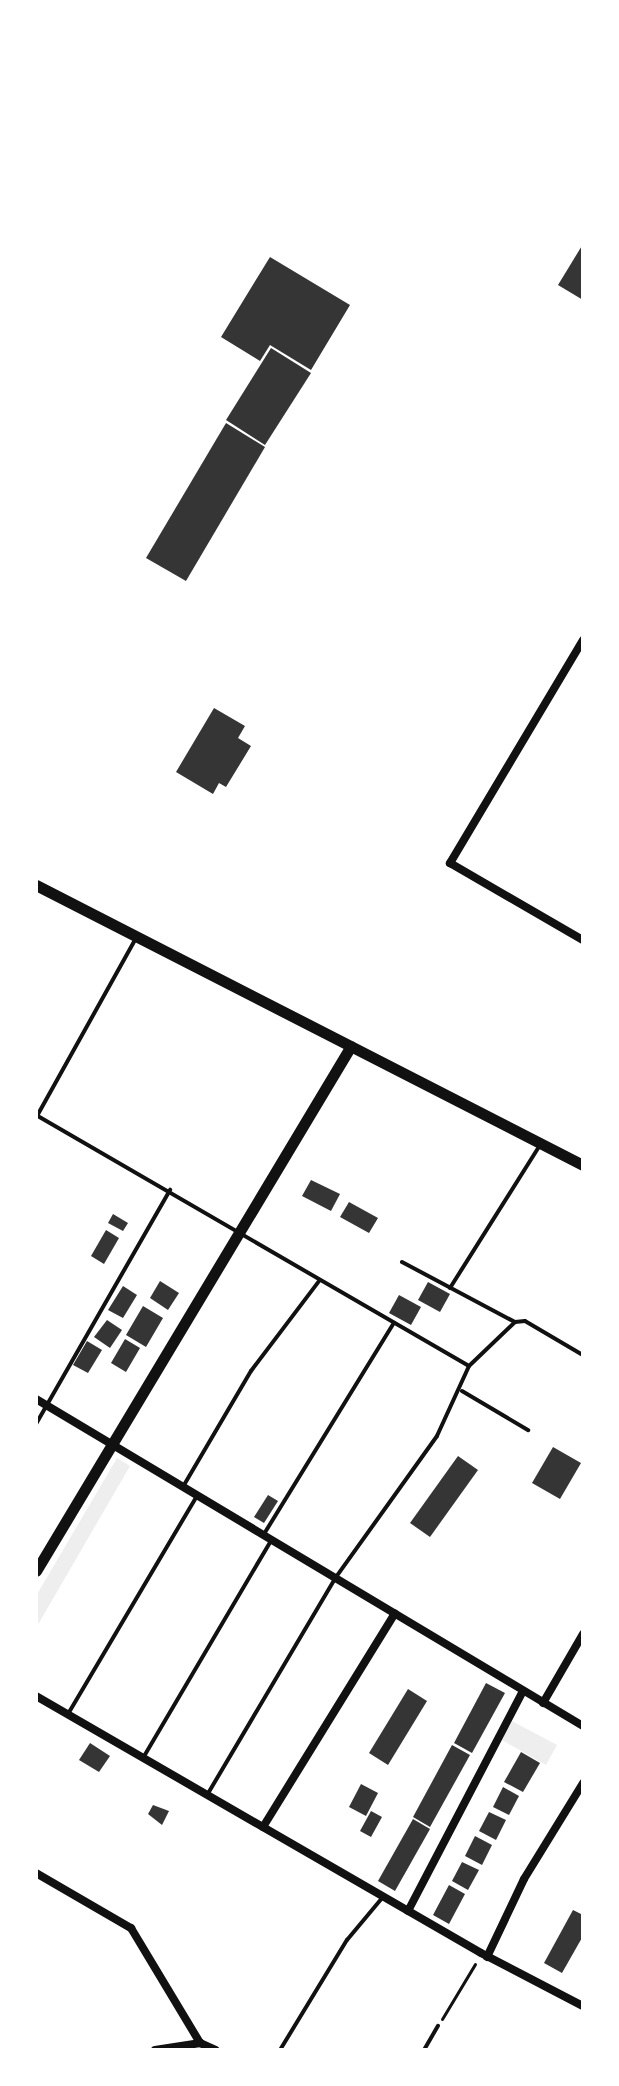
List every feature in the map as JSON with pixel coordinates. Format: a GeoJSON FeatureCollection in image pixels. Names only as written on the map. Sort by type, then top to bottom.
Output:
{"type":"FeatureCollection","features":[{"type":"Feature","properties":{"kind":"street"},"geometry":{"type":"LineString","coordinates":[[583,640],[450,863],[583,940]]}},
{"type":"Feature","properties":{"kind":"street"},"geometry":{"type":"LineString","coordinates":[[36,885],[583,1165]]}},
{"type":"Feature","properties":{"kind":"street"},"geometry":{"type":"LineString","coordinates":[[36,1571],[351,1046]]}},
{"type":"Feature","properties":{"kind":"street"},"geometry":{"type":"LineString","coordinates":[[36,1399],[113,1442],[583,1726]]}},
{"type":"Feature","properties":{"kind":"street"},"geometry":{"type":"LineString","coordinates":[[263,1827],[395,1613]]}},
{"type":"Feature","properties":{"kind":"street"},"geometry":{"type":"LineString","coordinates":[[543,1703],[583,1634]]}},
{"type":"Feature","properties":{"kind":"street"},"geometry":{"type":"LineString","coordinates":[[408,1911],[523,1691]]}},
{"type":"Feature","properties":{"kind":"street"},"geometry":{"type":"LineString","coordinates":[[36,1696],[484,1955],[583,2006]]}},
{"type":"Feature","properties":{"kind":"street"},"geometry":{"type":"LineString","coordinates":[[484,1955],[524,1879],[583,1783]]}},
{"type":"Feature","properties":{"kind":"street"},"geometry":{"type":"LineString","coordinates":[[36,1873],[131,1928],[200,2043]]}},
{"type":"Feature","properties":{"kind":"street"},"geometry":{"type":"LineString","coordinates":[[155,2050],[200,2043],[216,2050]]}},
{"type":"Feature","properties":{"kind":"lane"},"geometry":{"type":"LineString","coordinates":[[137,936],[36,1116],[170,1190],[319,1281],[469,1366]]}},
{"type":"Feature","properties":{"kind":"lane"},"geometry":{"type":"LineString","coordinates":[[450,1288],[541,1143]]}},
{"type":"Feature","properties":{"kind":"lane"},"geometry":{"type":"LineString","coordinates":[[36,1424],[170,1190]]}},
{"type":"Feature","properties":{"kind":"lane"},"geometry":{"type":"LineString","coordinates":[[402,1262],[515,1322],[525,1321],[583,1355]]}},
{"type":"Feature","properties":{"kind":"lane"},"geometry":{"type":"LineString","coordinates":[[184,1485],[251,1371],[319,1281]]}},
{"type":"Feature","properties":{"kind":"lane"},"geometry":{"type":"LineString","coordinates":[[207,1795],[336,1577],[437,1436],[462,1391],[469,1366],[515,1322]]}},
{"type":"Feature","properties":{"kind":"lane"},"geometry":{"type":"LineString","coordinates":[[143,1758],[268,1536],[394,1323]]}},
{"type":"Feature","properties":{"kind":"lane"},"geometry":{"type":"LineString","coordinates":[[462,1391],[528,1430]]}},
{"type":"Feature","properties":{"kind":"lane"},"geometry":{"type":"LineString","coordinates":[[68,1714],[198,1494]]}},
{"type":"Feature","properties":{"kind":"lane"},"geometry":{"type":"LineString","coordinates":[[280,2050],[347,1940],[383,1897]]}},
{"type":"Feature","properties":{"kind":"lane"},"geometry":{"type":"LineString","coordinates":[[424,2050],[438,2026]]}},
{"type":"Feature","properties":{"kind":"path"},"geometry":{"type":"LineString","coordinates":[[438,2026],[484,1955]]}},
{"type":"Feature","properties":{"kind":"shaded area"},"geometry":{"type":"Polygon","coordinates":[[[117,1458],[130,1466],[36,1628],[36,1596],[117,1458]]]}},
{"type":"Feature","properties":{"kind":"shaded area"},"geometry":{"type":"Polygon","coordinates":[[[512,1721],[557,1745],[546,1765],[502,1740],[512,1721]]]}},
{"type":"Feature","properties":{"kind":"building"},"geometry":{"type":"Polygon","coordinates":[[[583,244],[583,300],[558,285],[583,244]]]}},
{"type":"Feature","properties":{"kind":"building"},"geometry":{"type":"Polygon","coordinates":[[[270,257],[350,305],[311,370],[270,345],[260,361],[221,337],[270,257]]]}},
{"type":"Feature","properties":{"kind":"building"},"geometry":{"type":"Polygon","coordinates":[[[271,348],[311,373],[265,445],[226,420],[271,348]]]}},
{"type":"Feature","properties":{"kind":"building"},"geometry":{"type":"Polygon","coordinates":[[[226,423],[265,447],[186,581],[146,558],[226,423]]]}},
{"type":"Feature","properties":{"kind":"building"},"geometry":{"type":"Polygon","coordinates":[[[214,708],[245,726],[238,738],[251,746],[226,787],[219,783],[213,794],[176,772],[214,708]]]}},
{"type":"Feature","properties":{"kind":"building"},"geometry":{"type":"Polygon","coordinates":[[[311,1180],[340,1194],[331,1211],[302,1196],[311,1180]]]}},
{"type":"Feature","properties":{"kind":"building"},"geometry":{"type":"Polygon","coordinates":[[[349,1202],[378,1218],[369,1233],[340,1217],[349,1202]]]}},
{"type":"Feature","properties":{"kind":"building"},"geometry":{"type":"Polygon","coordinates":[[[113,1214],[128,1223],[123,1231],[108,1223],[113,1214]]]}},
{"type":"Feature","properties":{"kind":"building"},"geometry":{"type":"Polygon","coordinates":[[[106,1230],[119,1238],[104,1264],[91,1256],[106,1230]]]}},
{"type":"Feature","properties":{"kind":"building"},"geometry":{"type":"Polygon","coordinates":[[[160,1281],[179,1293],[168,1310],[150,1298],[160,1281]]]}},
{"type":"Feature","properties":{"kind":"building"},"geometry":{"type":"Polygon","coordinates":[[[428,1282],[450,1294],[440,1312],[418,1300],[428,1282]]]}},
{"type":"Feature","properties":{"kind":"building"},"geometry":{"type":"Polygon","coordinates":[[[123,1286],[137,1295],[123,1318],[108,1310],[123,1286]]]}},
{"type":"Feature","properties":{"kind":"building"},"geometry":{"type":"Polygon","coordinates":[[[399,1295],[421,1307],[411,1325],[389,1313],[399,1295]]]}},
{"type":"Feature","properties":{"kind":"building"},"geometry":{"type":"Polygon","coordinates":[[[143,1306],[163,1318],[146,1347],[126,1335],[143,1306]]]}},
{"type":"Feature","properties":{"kind":"building"},"geometry":{"type":"Polygon","coordinates":[[[107,1320],[122,1330],[110,1348],[94,1337],[107,1320]]]}},
{"type":"Feature","properties":{"kind":"building"},"geometry":{"type":"Polygon","coordinates":[[[125,1339],[140,1348],[126,1372],[111,1363],[125,1339]]]}},
{"type":"Feature","properties":{"kind":"building"},"geometry":{"type":"Polygon","coordinates":[[[87,1341],[102,1350],[88,1373],[73,1365],[87,1341]]]}},
{"type":"Feature","properties":{"kind":"building"},"geometry":{"type":"Polygon","coordinates":[[[553,1447],[581,1463],[560,1499],[532,1483],[553,1447]]]}},
{"type":"Feature","properties":{"kind":"building"},"geometry":{"type":"Polygon","coordinates":[[[458,1456],[478,1470],[430,1537],[410,1523],[458,1456]]]}},
{"type":"Feature","properties":{"kind":"building"},"geometry":{"type":"Polygon","coordinates":[[[268,1495],[278,1501],[264,1523],[254,1517],[268,1495]]]}},
{"type":"Feature","properties":{"kind":"building"},"geometry":{"type":"Polygon","coordinates":[[[486,1683],[505,1693],[472,1753],[454,1743],[486,1683]]]}},
{"type":"Feature","properties":{"kind":"building"},"geometry":{"type":"Polygon","coordinates":[[[408,1689],[427,1701],[388,1765],[369,1753],[408,1689]]]}},
{"type":"Feature","properties":{"kind":"building"},"geometry":{"type":"Polygon","coordinates":[[[90,1743],[110,1756],[99,1772],[79,1760],[90,1743]]]}},
{"type":"Feature","properties":{"kind":"building"},"geometry":{"type":"Polygon","coordinates":[[[452,1745],[470,1755],[430,1827],[413,1817],[452,1745]]]}},
{"type":"Feature","properties":{"kind":"building"},"geometry":{"type":"Polygon","coordinates":[[[521,1752],[540,1763],[523,1792],[504,1782],[521,1752]]]}},
{"type":"Feature","properties":{"kind":"building"},"geometry":{"type":"Polygon","coordinates":[[[361,1784],[378,1793],[366,1816],[349,1807],[361,1784]]]}},
{"type":"Feature","properties":{"kind":"building"},"geometry":{"type":"Polygon","coordinates":[[[503,1787],[519,1796],[509,1815],[493,1807],[503,1787]]]}},
{"type":"Feature","properties":{"kind":"building"},"geometry":{"type":"Polygon","coordinates":[[[153,1805],[169,1811],[162,1825],[148,1814],[153,1805]]]}},
{"type":"Feature","properties":{"kind":"building"},"geometry":{"type":"Polygon","coordinates":[[[371,1811],[382,1817],[371,1837],[360,1831],[371,1811]]]}},
{"type":"Feature","properties":{"kind":"building"},"geometry":{"type":"Polygon","coordinates":[[[489,1812],[506,1820],[496,1840],[479,1831],[489,1812]]]}},
{"type":"Feature","properties":{"kind":"building"},"geometry":{"type":"Polygon","coordinates":[[[413,1819],[430,1829],[395,1891],[378,1881],[413,1819]]]}},
{"type":"Feature","properties":{"kind":"building"},"geometry":{"type":"Polygon","coordinates":[[[475,1836],[492,1845],[482,1865],[465,1856],[475,1836]]]}},
{"type":"Feature","properties":{"kind":"building"},"geometry":{"type":"Polygon","coordinates":[[[462,1862],[479,1870],[468,1890],[452,1881],[462,1862]]]}},
{"type":"Feature","properties":{"kind":"building"},"geometry":{"type":"Polygon","coordinates":[[[449,1885],[465,1894],[449,1924],[433,1915],[449,1885]]]}},
{"type":"Feature","properties":{"kind":"building"},"geometry":{"type":"Polygon","coordinates":[[[573,1910],[583,1915],[583,1936],[562,1973],[544,1963],[573,1910]]]}}]}
